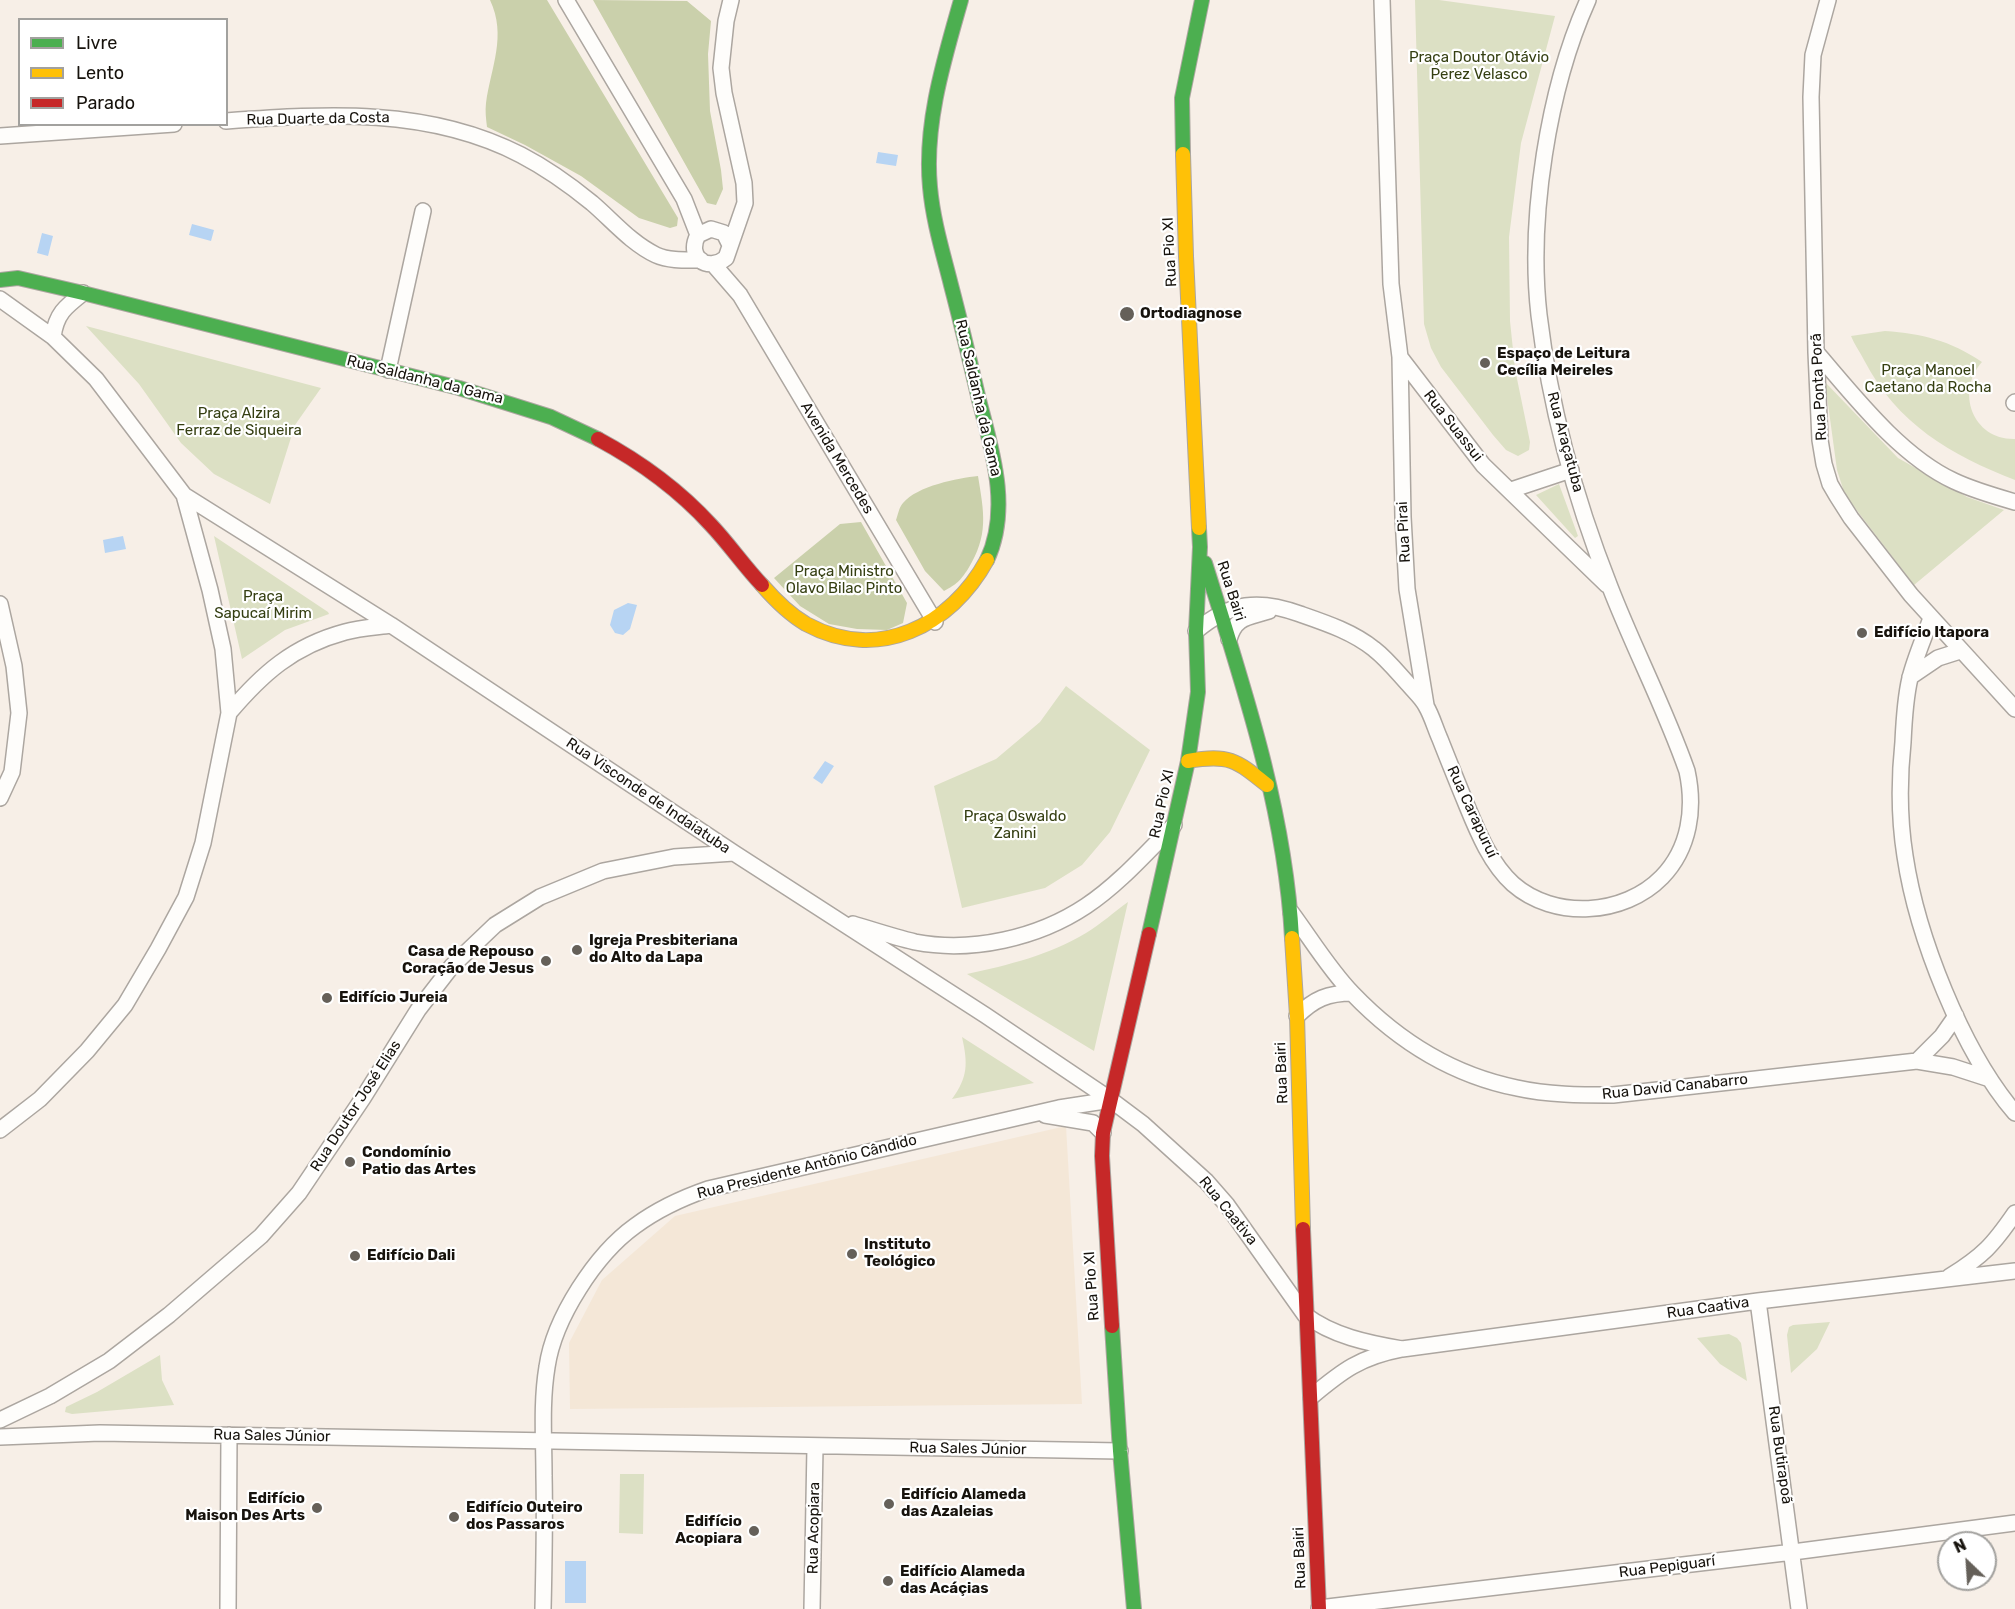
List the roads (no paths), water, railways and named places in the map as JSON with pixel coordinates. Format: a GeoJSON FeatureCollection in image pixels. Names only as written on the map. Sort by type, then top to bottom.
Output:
{"type":"FeatureCollection","features":[{"type":"Feature","properties":{"kind":"main road","name":"Rua Saldanha da Gama"},"geometry":{"type":"LineString","coordinates":[[0,280],[18,278],[83,293],[486,394],[555,418],[623,453],[652,474],[708,522],[777,603],[793,617],[813,628],[852,639],[892,638],[910,633],[935,622],[961,598],[987,562],[995,540],[998,515],[996,468],[936,229],[929,176],[932,130],[941,70],[961,0]]}},
{"type":"Feature","properties":{"kind":"main road","name":"Rua Pio XI"},"geometry":{"type":"LineString","coordinates":[[1134,1609],[1120,1451],[1102,1183],[1103,1133],[1188,761],[1198,692],[1196,632],[1200,547],[1186,245],[1182,98],[1202,0]]}},
{"type":"Feature","properties":{"kind":"main road","name":"Rua Bairi"},"geometry":{"type":"LineString","coordinates":[[1200,547],[1253,719],[1284,854],[1291,912],[1297,1016],[1305,1315],[1311,1397],[1319,1609]]}},
{"type":"Feature","properties":{"kind":"main road"},"geometry":{"type":"LineString","coordinates":[[1188,761],[1227,756],[1267,785]]}},
{"type":"Feature","properties":{"kind":"street","name":"Avenida Mercedes"},"geometry":{"type":"LineString","coordinates":[[566,0],[935,622]]}},
{"type":"Feature","properties":{"kind":"street"},"geometry":{"type":"LineString","coordinates":[[711,246],[745,203],[744,183],[728,115],[721,68],[726,21],[731,0]]}},
{"type":"Feature","properties":{"kind":"street"},"geometry":{"type":"LineString","coordinates":[[1382,0],[1391,284],[1400,357]]}},
{"type":"Feature","properties":{"kind":"street","name":"Rua Araçatuba"},"geometry":{"type":"LineString","coordinates":[[1588,0],[1554,99],[1541,180],[1537,250],[1539,313],[1548,376],[1571,470],[1591,535],[1610,588],[1687,771],[1692,809],[1686,834]]}},
{"type":"Feature","properties":{"kind":"street","name":"Rua Ponta Porã"},"geometry":{"type":"LineString","coordinates":[[1828,0],[1813,54],[1811,97],[1820,440],[1830,484],[1851,518],[1931,618],[2015,709]]}},
{"type":"Feature","properties":{"kind":"street","name":"Rua Duarte da Costa"},"geometry":{"type":"LineString","coordinates":[[228,121],[362,116],[403,119],[443,126],[488,140],[557,176],[591,202],[633,240],[658,256],[711,246]]}},
{"type":"Feature","properties":{"kind":"street"},"geometry":{"type":"LineString","coordinates":[[0,136],[145,126]]}},
{"type":"Feature","properties":{"kind":"street"},"geometry":{"type":"LineString","coordinates":[[388,370],[423,211]]}},
{"type":"Feature","properties":{"kind":"street"},"geometry":{"type":"LineString","coordinates":[[53,337],[55,322],[70,302],[83,293]]}},
{"type":"Feature","properties":{"kind":"street"},"geometry":{"type":"LineString","coordinates":[[0,299],[53,337],[96,379],[184,495],[210,590],[223,649],[229,713],[203,843],[186,897],[158,949],[125,1005],[87,1051],[40,1099],[0,1130]]}},
{"type":"Feature","properties":{"kind":"street"},"geometry":{"type":"LineString","coordinates":[[1816,352],[1890,435],[1913,455],[1953,481],[2015,502]]}},
{"type":"Feature","properties":{"kind":"street","name":"Rua Suassui"},"geometry":{"type":"LineString","coordinates":[[1400,357],[1483,465],[1610,588]]}},
{"type":"Feature","properties":{"kind":"street","name":"Rua Pirai"},"geometry":{"type":"LineString","coordinates":[[1400,357],[1403,517],[1407,589],[1426,705]]}},
{"type":"Feature","properties":{"kind":"street"},"geometry":{"type":"LineString","coordinates":[[1510,490],[1571,470]]}},
{"type":"Feature","properties":{"kind":"street","name":"Rua Visconde de Indaiatuba"},"geometry":{"type":"LineString","coordinates":[[184,495],[391,625],[1111,1100]]}},
{"type":"Feature","properties":{"kind":"street"},"geometry":{"type":"LineString","coordinates":[[0,604],[14,666],[19,713],[12,772],[0,798]]}},
{"type":"Feature","properties":{"kind":"street","name":"Rua Carapuruí"},"geometry":{"type":"LineString","coordinates":[[1196,632],[1221,613],[1239,606],[1281,607],[1351,634],[1375,649],[1426,705],[1487,850],[1504,874],[1530,895],[1548,903],[1573,909],[1593,908],[1612,905],[1636,896],[1661,878],[1673,863],[1686,834]]}},
{"type":"Feature","properties":{"kind":"street"},"geometry":{"type":"LineString","coordinates":[[1229,639],[1233,626],[1242,620],[1281,607]]}},
{"type":"Feature","properties":{"kind":"street"},"geometry":{"type":"LineString","coordinates":[[1931,618],[1910,677],[1905,702],[1899,774],[1905,854],[1913,898],[1956,1016],[1990,1080],[2015,1113]]}},
{"type":"Feature","properties":{"kind":"street"},"geometry":{"type":"LineString","coordinates":[[229,713],[268,671],[302,648],[346,631],[391,625]]}},
{"type":"Feature","properties":{"kind":"street"},"geometry":{"type":"LineString","coordinates":[[1910,677],[1938,658],[1960,651]]}},
{"type":"Feature","properties":{"kind":"street"},"geometry":{"type":"LineString","coordinates":[[841,920],[915,942],[946,945],[969,946],[1039,930],[1086,906],[1125,874],[1174,825]]}},
{"type":"Feature","properties":{"kind":"street","name":"Rua Doutor José Elias"},"geometry":{"type":"LineString","coordinates":[[0,1420],[50,1396],[109,1361],[169,1315],[261,1236],[299,1193],[363,1098],[418,1010],[452,966],[495,925],[540,897],[603,871],[674,857],[734,853]]}},
{"type":"Feature","properties":{"kind":"street","name":"Rua David Canabarro"},"geometry":{"type":"LineString","coordinates":[[1291,912],[1352,993],[1406,1041],[1434,1059],[1482,1079],[1517,1089],[1565,1095],[1613,1095],[1917,1061],[1953,1067],[1990,1080]]}},
{"type":"Feature","properties":{"kind":"street"},"geometry":{"type":"LineString","coordinates":[[1297,1016],[1320,998],[1329,994],[1352,993]]}},
{"type":"Feature","properties":{"kind":"street"},"geometry":{"type":"LineString","coordinates":[[1917,1061],[1956,1016]]}},
{"type":"Feature","properties":{"kind":"street","name":"Rua Presidente Antônio Cândido"},"geometry":{"type":"LineString","coordinates":[[543,1609],[544,1403],[547,1366],[560,1323],[594,1269],[633,1227],[679,1199],[708,1189],[1059,1108],[1111,1100]]}},
{"type":"Feature","properties":{"kind":"street","name":"Rua Caativa"},"geometry":{"type":"LineString","coordinates":[[1111,1100],[1143,1124],[1206,1181],[1227,1205],[1305,1315],[1333,1332],[1373,1344],[1402,1349]]}},
{"type":"Feature","properties":{"kind":"street","name":"Rua Presidente Antônio Cândido"},"geometry":{"type":"LineString","coordinates":[[1036,1114],[1093,1123],[1103,1133]]}},
{"type":"Feature","properties":{"kind":"street"},"geometry":{"type":"LineString","coordinates":[[1947,1278],[1976,1260],[1996,1241],[2015,1213]]}},
{"type":"Feature","properties":{"kind":"street","name":"Rua Caativa"},"geometry":{"type":"LineString","coordinates":[[1311,1397],[1356,1363],[1375,1355],[1402,1349],[1758,1301],[2015,1271]]}},
{"type":"Feature","properties":{"kind":"street","name":"Rua Butirapoã"},"geometry":{"type":"LineString","coordinates":[[1758,1301],[1799,1609]]}},
{"type":"Feature","properties":{"kind":"street"},"geometry":{"type":"LineString","coordinates":[[21,1436],[15,1426],[15,1418],[22,1409]]}},
{"type":"Feature","properties":{"kind":"street","name":"Rua Sales Júnior"},"geometry":{"type":"LineString","coordinates":[[0,1437],[100,1433],[1120,1451]]}},
{"type":"Feature","properties":{"kind":"street"},"geometry":{"type":"LineString","coordinates":[[228,1609],[229,1435]]}},
{"type":"Feature","properties":{"kind":"street","name":"Rua Acopiara"},"geometry":{"type":"LineString","coordinates":[[813,1609],[815,1447]]}},
{"type":"Feature","properties":{"kind":"street","name":"Rua Pepiguarí"},"geometry":{"type":"LineString","coordinates":[[1319,1609],[2015,1523]]}},
{"type":"Feature","properties":{"kind":"water"},"geometry":{"type":"Polygon","coordinates":[[[878,152],[898,155],[896,166],[876,163],[878,152]]]}},
{"type":"Feature","properties":{"kind":"water"},"geometry":{"type":"Polygon","coordinates":[[[192,224],[214,230],[211,241],[189,235],[192,224]]]}},
{"type":"Feature","properties":{"kind":"water"},"geometry":{"type":"Polygon","coordinates":[[[42,233],[53,236],[48,256],[37,253],[42,233]]]}},
{"type":"Feature","properties":{"kind":"water"},"geometry":{"type":"Polygon","coordinates":[[[123,536],[126,549],[105,553],[103,540],[123,536]]]}},
{"type":"Feature","properties":{"kind":"water"},"geometry":{"type":"Polygon","coordinates":[[[628,603],[637,605],[630,629],[623,635],[615,633],[610,625],[614,610],[628,603]]]}},
{"type":"Feature","properties":{"kind":"water"},"geometry":{"type":"Polygon","coordinates":[[[825,761],[834,766],[822,784],[813,778],[825,761]]]}},
{"type":"Feature","properties":{"kind":"water"},"geometry":{"type":"Polygon","coordinates":[[[565,1561],[586,1561],[586,1603],[565,1603],[565,1561]]]}},
{"type":"Feature","properties":{"kind":"place","name":"Ortodiagnose"},"geometry":{"type":"Point","coordinates":[1127,314]}},
{"type":"Feature","properties":{"kind":"place","name":"Espaço de Leitura Cecília Meireles"},"geometry":{"type":"Point","coordinates":[1485,363]}},
{"type":"Feature","properties":{"kind":"place","name":"Edifício Itapora"},"geometry":{"type":"Point","coordinates":[1862,633]}},
{"type":"Feature","properties":{"kind":"place","name":"Igreja Presbiteriana do Alto da Lapa"},"geometry":{"type":"Point","coordinates":[577,950]}},
{"type":"Feature","properties":{"kind":"place","name":"Casa de Repouso Coração de Jesus"},"geometry":{"type":"Point","coordinates":[546,961]}},
{"type":"Feature","properties":{"kind":"place","name":"Edifício Jureia"},"geometry":{"type":"Point","coordinates":[327,998]}},
{"type":"Feature","properties":{"kind":"place","name":"Condomínio Patio das Artes"},"geometry":{"type":"Point","coordinates":[350,1162]}},
{"type":"Feature","properties":{"kind":"place","name":"Instituto Teológico"},"geometry":{"type":"Point","coordinates":[852,1254]}},
{"type":"Feature","properties":{"kind":"place","name":"Edifício Dali"},"geometry":{"type":"Point","coordinates":[355,1256]}},
{"type":"Feature","properties":{"kind":"place","name":"Edifício Alameda das Azaleias"},"geometry":{"type":"Point","coordinates":[889,1504]}},
{"type":"Feature","properties":{"kind":"place","name":"Edifício Maison Des Arts"},"geometry":{"type":"Point","coordinates":[317,1508]}},
{"type":"Feature","properties":{"kind":"place","name":"Edifício Outeiro dos Passaros"},"geometry":{"type":"Point","coordinates":[454,1517]}},
{"type":"Feature","properties":{"kind":"place","name":"Edifício Acopiara"},"geometry":{"type":"Point","coordinates":[754,1531]}},
{"type":"Feature","properties":{"kind":"place","name":"Edifício Alameda das Acáçias"},"geometry":{"type":"Point","coordinates":[888,1581]}},
{"type":"Feature","properties":{"kind":"park label","name":"Praça Doutor Otávio Perez Velasco"},"geometry":{"type":"Point","coordinates":[1479,66]}},
{"type":"Feature","properties":{"kind":"park label","name":"Praça Manoel Caetano da Rocha"},"geometry":{"type":"Point","coordinates":[1928,380]}},
{"type":"Feature","properties":{"kind":"park label","name":"Praça Alzira Ferraz de Siqueira"},"geometry":{"type":"Point","coordinates":[239,422]}},
{"type":"Feature","properties":{"kind":"park label","name":"Praça Ministro Olavo Bilac Pinto"},"geometry":{"type":"Point","coordinates":[844,580]}},
{"type":"Feature","properties":{"kind":"park label","name":"Praça Sapucaí Mirim"},"geometry":{"type":"Point","coordinates":[263,606]}},
{"type":"Feature","properties":{"kind":"park label","name":"Praça Oswaldo Zanini"},"geometry":{"type":"Point","coordinates":[1015,826]}}]}
